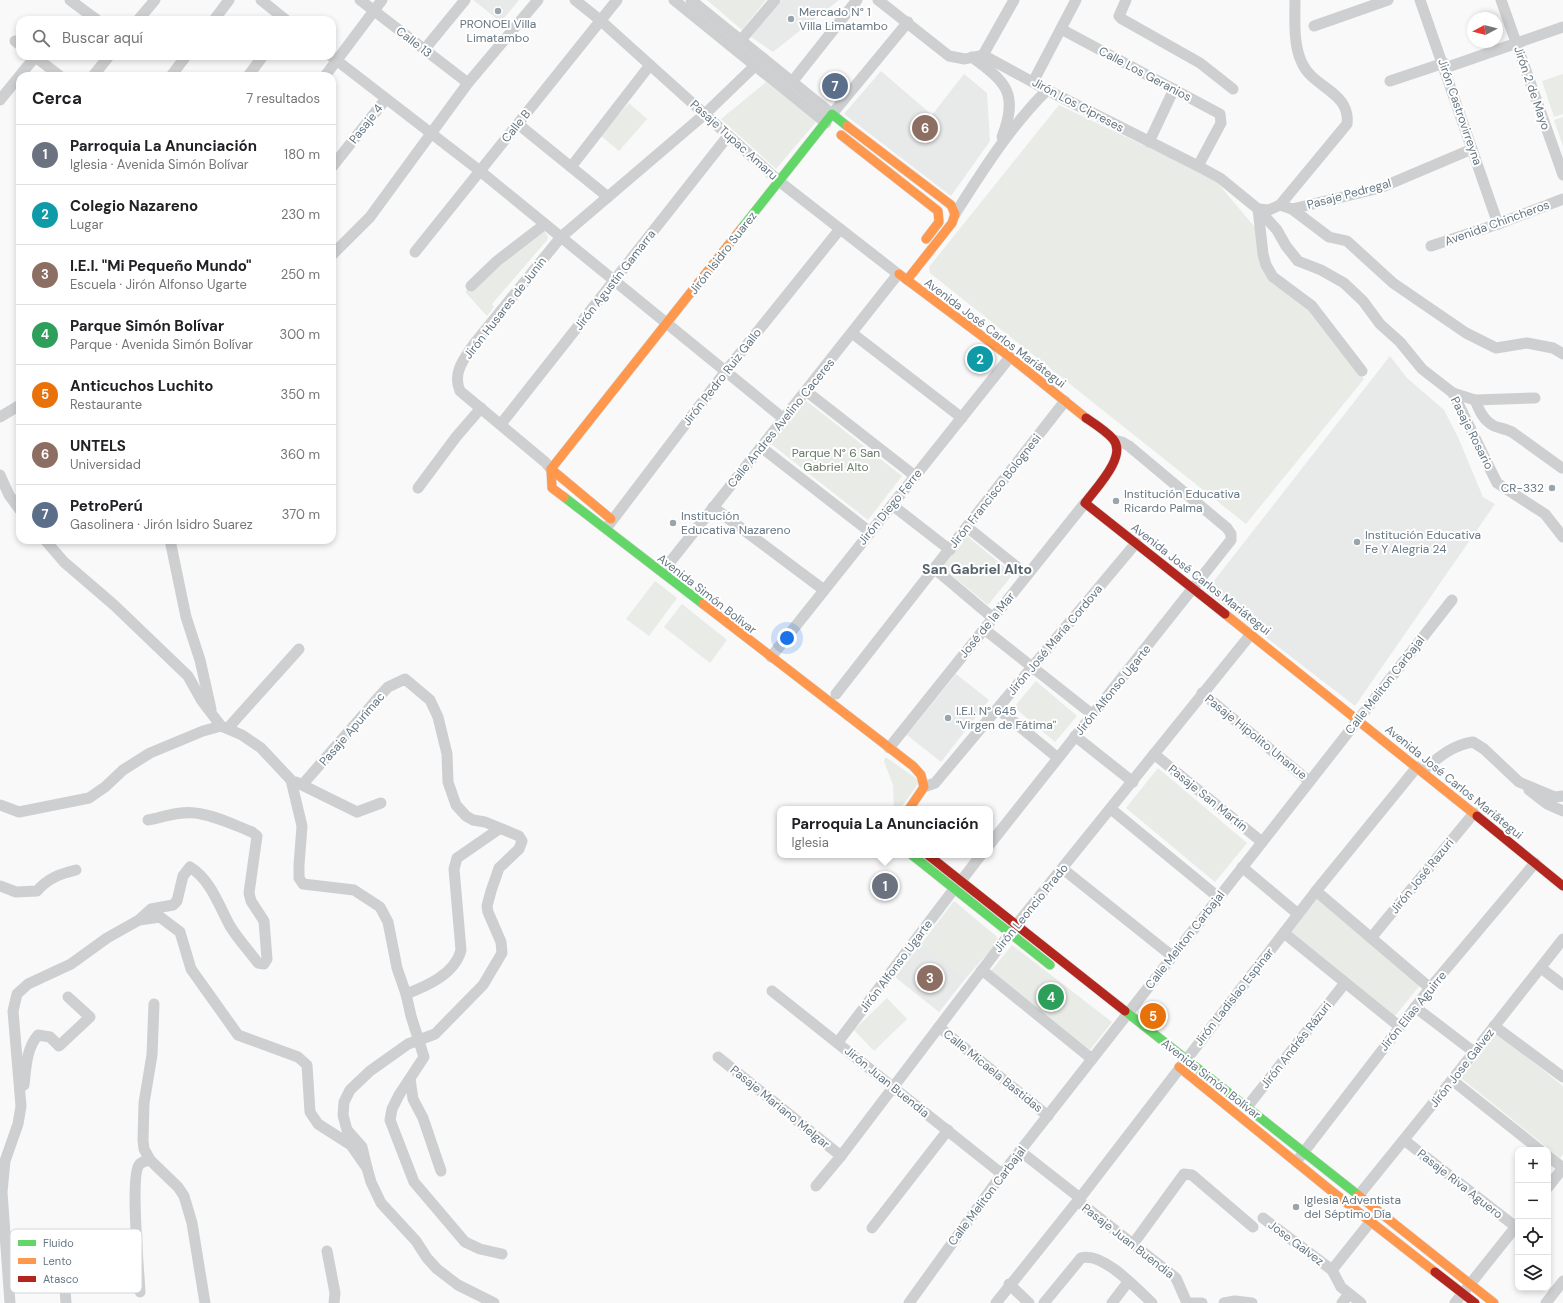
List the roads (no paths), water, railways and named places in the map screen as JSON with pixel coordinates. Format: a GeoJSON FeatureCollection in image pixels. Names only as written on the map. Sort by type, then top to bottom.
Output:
{"type":"FeatureCollection","features":[{"type":"Feature","properties":{"kind":"street"},"geometry":{"type":"LineString","coordinates":[[70,0],[92,16]]}},
{"type":"Feature","properties":{"kind":"street"},"geometry":{"type":"LineString","coordinates":[[141,16],[155,0]]}},
{"type":"Feature","properties":{"kind":"street"},"geometry":{"type":"LineString","coordinates":[[217,16],[229,0]]}},
{"type":"Feature","properties":{"kind":"street"},"geometry":{"type":"LineString","coordinates":[[261,0],[281,16]]}},
{"type":"Feature","properties":{"kind":"street","name":"Calle 13"},"geometry":{"type":"LineString","coordinates":[[360,0],[468,84]]}},
{"type":"Feature","properties":{"kind":"street"},"geometry":{"type":"LineString","coordinates":[[336,56],[382,0]]}},
{"type":"Feature","properties":{"kind":"street"},"geometry":{"type":"LineString","coordinates":[[424,50],[465,0]]}},
{"type":"Feature","properties":{"kind":"street"},"geometry":{"type":"LineString","coordinates":[[336,251],[370,217],[468,84],[538,0]]}},
{"type":"Feature","properties":{"kind":"street","name":"Pasaje Tupac Amaru"},"geometry":{"type":"LineString","coordinates":[[574,0],[600,20],[780,182],[840,229],[902,274]]}},
{"type":"Feature","properties":{"kind":"street","name":"Calle B"},"geometry":{"type":"LineString","coordinates":[[415,252],[617,0]]}},
{"type":"Feature","properties":{"kind":"street"},"geometry":{"type":"LineString","coordinates":[[674,0],[759,62],[829,118],[938,211],[940,216],[939,222],[921,245]]}},
{"type":"Feature","properties":{"kind":"street"},"geometry":{"type":"LineString","coordinates":[[741,40],[774,0]]}},
{"type":"Feature","properties":{"kind":"street"},"geometry":{"type":"LineString","coordinates":[[792,82],[857,0]]}},
{"type":"Feature","properties":{"kind":"street","name":"Jirón Los Cipreses"},"geometry":{"type":"LineString","coordinates":[[878,0],[908,22],[949,56],[965,59],[978,56],[1033,82],[1220,178],[1258,209]]}},
{"type":"Feature","properties":{"kind":"street"},"geometry":{"type":"LineString","coordinates":[[997,148],[1006,126],[1009,102],[1006,88],[998,77],[978,56],[1014,0]]}},
{"type":"Feature","properties":{"kind":"street"},"geometry":{"type":"LineString","coordinates":[[1033,82],[1076,0]]}},
{"type":"Feature","properties":{"kind":"street"},"geometry":{"type":"LineString","coordinates":[[1126,0],[1119,12],[1119,16],[1122,19],[1200,63],[1233,89]]}},
{"type":"Feature","properties":{"kind":"street"},"geometry":{"type":"LineString","coordinates":[[1294,0],[1295,45],[1302,64],[1312,77],[1338,97],[1346,107],[1348,114],[1347,124],[1280,205],[1269,210],[1258,209],[1263,254],[1266,265],[1273,277],[1312,306],[1362,371]]}},
{"type":"Feature","properties":{"kind":"street"},"geometry":{"type":"LineString","coordinates":[[1314,26],[1388,0]]}},
{"type":"Feature","properties":{"kind":"street","name":"Jirón Castrovirreyna"},"geometry":{"type":"LineString","coordinates":[[1420,0],[1498,224]]}},
{"type":"Feature","properties":{"kind":"street","name":"Jirón 2 de Mayo"},"geometry":{"type":"LineString","coordinates":[[1501,0],[1563,176]]}},
{"type":"Feature","properties":{"kind":"street"},"geometry":{"type":"LineString","coordinates":[[697,2],[741,40],[759,62],[792,82],[829,118],[951,205],[955,214]]}},
{"type":"Feature","properties":{"kind":"street","name":"Jirón Isidro Suarez"},"geometry":{"type":"LineString","coordinates":[[551,469],[780,182],[829,118],[908,22]]}},
{"type":"Feature","properties":{"kind":"street"},"geometry":{"type":"LineString","coordinates":[[1390,81],[1516,44],[1563,27]]}},
{"type":"Feature","properties":{"kind":"street","name":"Calle Los Geranios"},"geometry":{"type":"LineString","coordinates":[[1062,29],[1220,114],[1221,123],[1198,166]]}},
{"type":"Feature","properties":{"kind":"street"},"geometry":{"type":"LineString","coordinates":[[22,72],[31,60]]}},
{"type":"Feature","properties":{"kind":"street"},"geometry":{"type":"LineString","coordinates":[[39,60],[55,72]]}},
{"type":"Feature","properties":{"kind":"street"},"geometry":{"type":"LineString","coordinates":[[96,72],[106,60]]}},
{"type":"Feature","properties":{"kind":"street"},"geometry":{"type":"LineString","coordinates":[[174,72],[183,60]]}},
{"type":"Feature","properties":{"kind":"street"},"geometry":{"type":"LineString","coordinates":[[251,72],[260,60]]}},
{"type":"Feature","properties":{"kind":"street"},"geometry":{"type":"LineString","coordinates":[[327,72],[333,60]]}},
{"type":"Feature","properties":{"kind":"street"},"geometry":{"type":"LineString","coordinates":[[336,60],[386,100],[480,171],[614,282],[784,419]]}},
{"type":"Feature","properties":{"kind":"street","name":"Jirón Husares de Junin"},"geometry":{"type":"LineString","coordinates":[[456,383],[457,373],[474,344],[561,237],[705,114],[759,62]]}},
{"type":"Feature","properties":{"kind":"street"},"geometry":{"type":"LineString","coordinates":[[571,167],[650,65]]}},
{"type":"Feature","properties":{"kind":"street"},"geometry":{"type":"LineString","coordinates":[[0,100],[16,79]]}},
{"type":"Feature","properties":{"kind":"street"},"geometry":{"type":"LineString","coordinates":[[1149,142],[1174,89]]}},
{"type":"Feature","properties":{"kind":"street"},"geometry":{"type":"LineString","coordinates":[[955,214],[997,148],[1022,116],[1047,90]]}},
{"type":"Feature","properties":{"kind":"street","name":"Pasaje 4"},"geometry":{"type":"LineString","coordinates":[[336,163],[386,100]]}},
{"type":"Feature","properties":{"kind":"street"},"geometry":{"type":"LineString","coordinates":[[518,124],[608,197]]}},
{"type":"Feature","properties":{"kind":"street","name":"Jirón Agustín Gamarra"},"geometry":{"type":"LineString","coordinates":[[501,424],[728,136]]}},
{"type":"Feature","properties":{"kind":"street","name":"Pasaje Pedregal"},"geometry":{"type":"LineString","coordinates":[[1292,209],[1380,188],[1472,149]]}},
{"type":"Feature","properties":{"kind":"street","name":"Avenida Chincheros"},"geometry":{"type":"LineString","coordinates":[[1432,246],[1498,224],[1563,199]]}},
{"type":"Feature","properties":{"kind":"street"},"geometry":{"type":"LineString","coordinates":[[1280,205],[1292,209],[1329,237],[1347,241],[1393,283],[1466,333],[1496,348],[1527,343],[1553,348],[1563,354]]}},
{"type":"Feature","properties":{"kind":"street","name":"Pasaje Rosario"},"geometry":{"type":"LineString","coordinates":[[1258,209],[1277,230],[1286,246],[1298,261],[1321,270],[1344,283],[1363,302],[1380,324],[1400,342],[1422,369],[1453,394],[1497,483],[1545,514],[1563,537]]}},
{"type":"Feature","properties":{"kind":"street","name":"Avenida José Carlos Mariátegui"},"geometry":{"type":"LineString","coordinates":[[955,214],[952,223],[902,274],[1010,357],[1114,440]]}},
{"type":"Feature","properties":{"kind":"street"},"geometry":{"type":"LineString","coordinates":[[471,286],[507,253],[545,224]]}},
{"type":"Feature","properties":{"kind":"street","name":"Jirón Pedro Ruiz Gallo"},"geometry":{"type":"LineString","coordinates":[[612,524],[725,372],[840,229]]}},
{"type":"Feature","properties":{"kind":"street","name":"Calle Andres Avelino Caceres"},"geometry":{"type":"LineString","coordinates":[[667,566],[852,333],[902,274]]}},
{"type":"Feature","properties":{"kind":"street"},"geometry":{"type":"LineString","coordinates":[[852,333],[962,418]]}},
{"type":"Feature","properties":{"kind":"street","name":"Jirón Diego Ferre"},"geometry":{"type":"LineString","coordinates":[[776,651],[1010,357]]}},
{"type":"Feature","properties":{"kind":"street","name":"Avenida Simón Bolívar"},"geometry":{"type":"LineString","coordinates":[[456,383],[460,391],[545,462],[612,524],[894,741],[924,781],[931,781]]}},
{"type":"Feature","properties":{"kind":"street"},"geometry":{"type":"LineString","coordinates":[[806,391],[915,476]]}},
{"type":"Feature","properties":{"kind":"street"},"geometry":{"type":"LineString","coordinates":[[1453,394],[1475,400],[1535,398]]}},
{"type":"Feature","properties":{"kind":"street"},"geometry":{"type":"LineString","coordinates":[[1475,400],[1482,416],[1494,426],[1504,428],[1512,432],[1562,468]]}},
{"type":"Feature","properties":{"kind":"street","name":"Jirón Francisco Bolognesi"},"geometry":{"type":"LineString","coordinates":[[836,694],[1065,401]]}},
{"type":"Feature","properties":{"kind":"street"},"geometry":{"type":"LineString","coordinates":[[0,417],[16,407]]}},
{"type":"Feature","properties":{"kind":"street"},"geometry":{"type":"LineString","coordinates":[[418,488],[481,408]]}},
{"type":"Feature","properties":{"kind":"street"},"geometry":{"type":"LineString","coordinates":[[1085,503],[1116,461],[1118,452],[1114,440]]}},
{"type":"Feature","properties":{"kind":"street","name":"Jirón Alfonso Ugarte"},"geometry":{"type":"LineString","coordinates":[[993,840],[1194,589],[1231,540],[1231,534],[1227,528],[1139,454],[1122,442],[1114,440]]}},
{"type":"Feature","properties":{"kind":"street"},"geometry":{"type":"LineString","coordinates":[[761,447],[870,532]]}},
{"type":"Feature","properties":{"kind":"street","name":"Avenida Simón Bolívar"},"geometry":{"type":"LineString","coordinates":[[551,469],[552,488],[612,524]]}},
{"type":"Feature","properties":{"kind":"street"},"geometry":{"type":"LineString","coordinates":[[0,475],[9,495],[16,505]]}},
{"type":"Feature","properties":{"kind":"street","name":"Avenida José Carlos Mariátegui"},"geometry":{"type":"LineString","coordinates":[[1085,503],[1358,719],[1563,886]]}},
{"type":"Feature","properties":{"kind":"street","name":"José de la Mar"},"geometry":{"type":"LineString","coordinates":[[894,741],[1085,503]]}},
{"type":"Feature","properties":{"kind":"street"},"geometry":{"type":"LineString","coordinates":[[892,505],[950,550]]}},
{"type":"Feature","properties":{"kind":"street"},"geometry":{"type":"LineString","coordinates":[[713,507],[824,590]]}},
{"type":"Feature","properties":{"kind":"street"},"geometry":{"type":"LineString","coordinates":[[967,527],[1027,575]]}},
{"type":"Feature","properties":{"kind":"street","name":"Jirón José María Cordova"},"geometry":{"type":"LineString","coordinates":[[931,781],[998,709],[1136,543]]}},
{"type":"Feature","properties":{"kind":"street"},"geometry":{"type":"LineString","coordinates":[[48,544],[64,562],[114,605],[188,676],[213,717],[224,727],[261,748],[291,780],[303,784],[309,789],[357,812],[381,803]]}},
{"type":"Feature","properties":{"kind":"street"},"geometry":{"type":"LineString","coordinates":[[171,544],[186,618],[200,660],[213,717]]}},
{"type":"Feature","properties":{"kind":"street"},"geometry":{"type":"LineString","coordinates":[[935,569],[993,618]]}},
{"type":"Feature","properties":{"kind":"street","name":"Calle Meliton Carbajal"},"geometry":{"type":"LineString","coordinates":[[909,1303],[1002,1174],[1452,600]]}},
{"type":"Feature","properties":{"kind":"street"},"geometry":{"type":"LineString","coordinates":[[984,630],[1093,715]]}},
{"type":"Feature","properties":{"kind":"street","name":"Jirón Leoncio Prado"},"geometry":{"type":"LineString","coordinates":[[816,1186],[841,1156],[1017,924],[1063,869],[1202,693],[1251,634]]}},
{"type":"Feature","properties":{"kind":"street"},"geometry":{"type":"LineString","coordinates":[[0,805],[20,812],[89,798],[105,787],[123,770],[150,753],[203,731],[224,727],[298,650]]}},
{"type":"Feature","properties":{"kind":"street","name":"Pasaje Apurímac"},"geometry":{"type":"LineString","coordinates":[[303,784],[388,687],[405,679],[430,700],[438,717],[447,754],[448,782],[456,805],[466,816],[499,829]]}},
{"type":"Feature","properties":{"kind":"street","name":"Pasaje Hipolito Unanue"},"geometry":{"type":"LineString","coordinates":[[1202,693],[1309,781]]}},
{"type":"Feature","properties":{"kind":"street"},"geometry":{"type":"LineString","coordinates":[[998,709],[1058,758]]}},
{"type":"Feature","properties":{"kind":"street"},"geometry":{"type":"LineString","coordinates":[[1075,736],[1132,782]]}},
{"type":"Feature","properties":{"kind":"street","name":"Jirón Ladislao Espinar"},"geometry":{"type":"LineString","coordinates":[[996,1303],[1009,1284],[1079,1200],[1180,1063],[1316,891],[1419,769],[1449,749],[1463,743],[1473,742],[1484,749],[1519,782]]}},
{"type":"Feature","properties":{"kind":"street","name":"Pasaje San Martín"},"geometry":{"type":"LineString","coordinates":[[1154,754],[1262,842]]}},
{"type":"Feature","properties":{"kind":"street"},"geometry":{"type":"LineString","coordinates":[[291,780],[302,826],[299,878],[304,884],[354,890],[380,907],[388,922],[397,968],[424,1057],[392,1109],[390,1120],[414,1182],[465,1242],[480,1249],[502,1254]]}},
{"type":"Feature","properties":{"kind":"street"},"geometry":{"type":"LineString","coordinates":[[910,806],[931,781]]}},
{"type":"Feature","properties":{"kind":"street"},"geometry":{"type":"LineString","coordinates":[[922,806],[933,791],[931,781]]}},
{"type":"Feature","properties":{"kind":"street"},"geometry":{"type":"LineString","coordinates":[[1519,782],[1555,796],[1563,796]]}},
{"type":"Feature","properties":{"kind":"street"},"geometry":{"type":"LineString","coordinates":[[1519,782],[1547,804],[1563,812]]}},
{"type":"Feature","properties":{"kind":"street"},"geometry":{"type":"LineString","coordinates":[[1111,809],[1218,897]]}},
{"type":"Feature","properties":{"kind":"street"},"geometry":{"type":"LineString","coordinates":[[21,1106],[13,1011],[17,994],[28,984],[71,964],[107,938],[139,920],[151,909],[173,905],[177,901],[183,876],[190,867],[210,888],[231,928],[258,963],[264,964],[267,959],[266,929],[264,922],[250,897],[257,836],[252,832],[204,815],[194,813],[183,813],[148,820]]}},
{"type":"Feature","properties":{"kind":"street","name":"Jirón José Razuri"},"geometry":{"type":"LineString","coordinates":[[1371,938],[1474,813]]}},
{"type":"Feature","properties":{"kind":"street"},"geometry":{"type":"LineString","coordinates":[[406,994],[425,987],[452,968],[458,960],[461,950],[454,869],[457,858],[499,829],[519,836],[522,841],[519,849],[499,868],[487,906],[488,912],[502,942],[502,953],[483,985],[435,1034],[408,1044],[370,1071],[350,1090],[344,1102],[343,1115],[347,1130],[362,1147],[371,1182],[381,1203],[416,1241],[427,1258],[437,1269],[458,1285],[494,1303]]}},
{"type":"Feature","properties":{"kind":"street","name":"Avenida Simón Bolívar"},"geometry":{"type":"LineString","coordinates":[[916,858],[1017,924],[1122,1019],[1180,1063],[1296,1162],[1475,1303]]}},
{"type":"Feature","properties":{"kind":"street","name":"Avenida Simón Bolívar"},"geometry":{"type":"LineString","coordinates":[[931,858],[957,885],[1010,934],[1057,970]]}},
{"type":"Feature","properties":{"kind":"street","name":"Jirón Alfonso Ugarte"},"geometry":{"type":"LineString","coordinates":[[838,1042],[979,858]]}},
{"type":"Feature","properties":{"kind":"street","name":"Jirón Elias Aguirre"},"geometry":{"type":"LineString","coordinates":[[1296,1162],[1430,988],[1535,863]]}},
{"type":"Feature","properties":{"kind":"street"},"geometry":{"type":"LineString","coordinates":[[1242,867],[1298,914]]}},
{"type":"Feature","properties":{"kind":"street"},"geometry":{"type":"LineString","coordinates":[[1063,869],[1172,956]]}},
{"type":"Feature","properties":{"kind":"street"},"geometry":{"type":"LineString","coordinates":[[0,886],[16,892],[37,891],[45,882],[58,875],[76,870]]}},
{"type":"Feature","properties":{"kind":"street"},"geometry":{"type":"LineString","coordinates":[[1316,891],[1430,988]]}},
{"type":"Feature","properties":{"kind":"street"},"geometry":{"type":"LineString","coordinates":[[139,920],[160,917],[180,932],[192,969],[238,1035],[298,1057],[307,1065],[310,1112],[318,1124],[351,1145],[367,1168]]}},
{"type":"Feature","properties":{"kind":"street"},"geometry":{"type":"LineString","coordinates":[[1284,933],[1400,1027]]}},
{"type":"Feature","properties":{"kind":"street","name":"Jirón Jose Galvez"},"geometry":{"type":"LineString","coordinates":[[1359,1195],[1563,939]]}},
{"type":"Feature","properties":{"kind":"street"},"geometry":{"type":"LineString","coordinates":[[1541,968],[1563,985]]}},
{"type":"Feature","properties":{"kind":"street"},"geometry":{"type":"LineString","coordinates":[[982,970],[1092,1059]]}},
{"type":"Feature","properties":{"kind":"street","name":"Jirón Andrés Rázuri"},"geometry":{"type":"LineString","coordinates":[[1247,1108],[1345,983]]}},
{"type":"Feature","properties":{"kind":"street","name":"Jirón Juan Buendia"},"geometry":{"type":"LineString","coordinates":[[772,991],[1002,1174]]}},
{"type":"Feature","properties":{"kind":"street"},"geometry":{"type":"LineString","coordinates":[[10,1303],[2,1192],[5,1161],[18,1124],[27,1059],[34,1040],[38,1035],[50,1037],[59,1046],[90,1017],[68,997]]}},
{"type":"Feature","properties":{"kind":"street"},"geometry":{"type":"LineString","coordinates":[[154,1004],[152,1054],[144,1104],[142,1140],[144,1149],[150,1160],[178,1187],[184,1196],[192,1223],[205,1303]]}},
{"type":"Feature","properties":{"kind":"street"},"geometry":{"type":"LineString","coordinates":[[1415,1007],[1474,1052]]}},
{"type":"Feature","properties":{"kind":"street"},"geometry":{"type":"LineString","coordinates":[[1494,1026],[1563,1077]]}},
{"type":"Feature","properties":{"kind":"street","name":"Calle Micaela Bastidas"},"geometry":{"type":"LineString","coordinates":[[939,1027],[1048,1116]]}},
{"type":"Feature","properties":{"kind":"street","name":"Pasaje Mariano Melgar"},"geometry":{"type":"LineString","coordinates":[[718,1057],[841,1156]]}},
{"type":"Feature","properties":{"kind":"street","name":"Avenida Simón Bolívar"},"geometry":{"type":"LineString","coordinates":[[1180,1063],[1247,1108],[1494,1303]]}},
{"type":"Feature","properties":{"kind":"street"},"geometry":{"type":"LineString","coordinates":[[410,1079],[413,1099],[423,1118],[441,1171]]}},
{"type":"Feature","properties":{"kind":"street"},"geometry":{"type":"LineString","coordinates":[[1452,1080],[1536,1147]]}},
{"type":"Feature","properties":{"kind":"street"},"geometry":{"type":"LineString","coordinates":[[872,1228],[948,1130]]}},
{"type":"Feature","properties":{"kind":"street","name":"Pasaje Riva Aguero"},"geometry":{"type":"LineString","coordinates":[[1404,1140],[1515,1223]]}},
{"type":"Feature","properties":{"kind":"street","name":"Pasaje Juan Buendia"},"geometry":{"type":"LineString","coordinates":[[1020,1151],[1176,1278],[1187,1303]]}},
{"type":"Feature","properties":{"kind":"street"},"geometry":{"type":"LineString","coordinates":[[1551,1158],[1563,1168],[1551,1183]]}},
{"type":"Feature","properties":{"kind":"street"},"geometry":{"type":"LineString","coordinates":[[136,1229],[135,1205],[137,1172],[139,1165],[143,1161],[150,1160]]}},
{"type":"Feature","properties":{"kind":"street"},"geometry":{"type":"LineString","coordinates":[[1133,1244],[1184,1174],[1192,1175],[1253,1227]]}},
{"type":"Feature","properties":{"kind":"street","name":"Jose Galvez"},"geometry":{"type":"LineString","coordinates":[[1263,1218],[1332,1270],[1341,1286],[1361,1303]]}},
{"type":"Feature","properties":{"kind":"street"},"geometry":{"type":"LineString","coordinates":[[1332,1270],[1371,1221]]}},
{"type":"Feature","properties":{"kind":"street"},"geometry":{"type":"LineString","coordinates":[[1455,1303],[1515,1228]]}},
{"type":"Feature","properties":{"kind":"street"},"geometry":{"type":"LineString","coordinates":[[327,1251],[336,1293],[334,1303]]}},
{"type":"Feature","properties":{"kind":"street"},"geometry":{"type":"LineString","coordinates":[[1044,1303],[1081,1258],[1086,1256],[1105,1262],[1152,1303]]}},
{"type":"Feature","properties":{"kind":"street"},"geometry":{"type":"LineString","coordinates":[[1546,1303],[1563,1281]]}},
{"type":"Feature","properties":{"kind":"street"},"geometry":{"type":"LineString","coordinates":[[1112,1303],[1128,1282]]}},
{"type":"Feature","properties":{"kind":"street"},"geometry":{"type":"LineString","coordinates":[[1009,1284],[1029,1303]]}},
{"type":"Feature","properties":{"kind":"street"},"geometry":{"type":"LineString","coordinates":[[65,1293],[66,1303]]}},
{"type":"Feature","properties":{"kind":"street"},"geometry":{"type":"LineString","coordinates":[[1342,1303],[1349,1294]]}},
{"type":"Feature","properties":{"kind":"street"},"geometry":{"type":"LineString","coordinates":[[1224,1303],[1235,1301],[1252,1303]]}},
{"type":"Feature","properties":{"kind":"street"},"geometry":{"type":"LineString","coordinates":[[1190,1303],[1202,1303]]}},
{"type":"Feature","properties":{"kind":"place","name":"PRONOEI Villa Limatambo"},"geometry":{"type":"Point","coordinates":[498,11]}},
{"type":"Feature","properties":{"kind":"place","name":"Mercado N° 1 Villa Limatambo"},"geometry":{"type":"Point","coordinates":[791,19]}},
{"type":"Feature","properties":{"kind":"place","name":"PetroPerú"},"geometry":{"type":"Point","coordinates":[835,86]}},
{"type":"Feature","properties":{"kind":"place","name":"UNTELS"},"geometry":{"type":"Point","coordinates":[925,128]}},
{"type":"Feature","properties":{"kind":"place","name":"Colegio Nazareno"},"geometry":{"type":"Point","coordinates":[980,359]}},
{"type":"Feature","properties":{"kind":"place","name":"CR-332"},"geometry":{"type":"Point","coordinates":[1552,488]}},
{"type":"Feature","properties":{"kind":"place","name":"Institución Educativa Ricardo Palma"},"geometry":{"type":"Point","coordinates":[1116,501]}},
{"type":"Feature","properties":{"kind":"place","name":"Institución Educativa Nazareno"},"geometry":{"type":"Point","coordinates":[673,523]}},
{"type":"Feature","properties":{"kind":"place","name":"Institución Educativa Fe Y Alegria 24"},"geometry":{"type":"Point","coordinates":[1357,542]}},
{"type":"Feature","properties":{"kind":"place","name":"I.E.I. N° 645 \"Virgen de Fátima\""},"geometry":{"type":"Point","coordinates":[948,718]}},
{"type":"Feature","properties":{"kind":"place","name":"Parroquia La Anunciación"},"geometry":{"type":"Point","coordinates":[885,886]}},
{"type":"Feature","properties":{"kind":"place","name":"I.E.I. \"Mi Pequeño Mundo\""},"geometry":{"type":"Point","coordinates":[930,978]}},
{"type":"Feature","properties":{"kind":"place","name":"Parque Simón Bolívar"},"geometry":{"type":"Point","coordinates":[1051,997]}},
{"type":"Feature","properties":{"kind":"place","name":"Anticuchos Luchito"},"geometry":{"type":"Point","coordinates":[1153,1016]}},
{"type":"Feature","properties":{"kind":"place","name":"Iglesia Adventista del Séptimo Día"},"geometry":{"type":"Point","coordinates":[1296,1207]}},
{"type":"Feature","properties":{"kind":"district","name":"San Gabriel Alto"},"geometry":{"type":"Point","coordinates":[977,569]}},
{"type":"Feature","properties":{"kind":"park label","name":"Parque N° 6 San Gabriel Alto"},"geometry":{"type":"Point","coordinates":[836,460]}}]}
